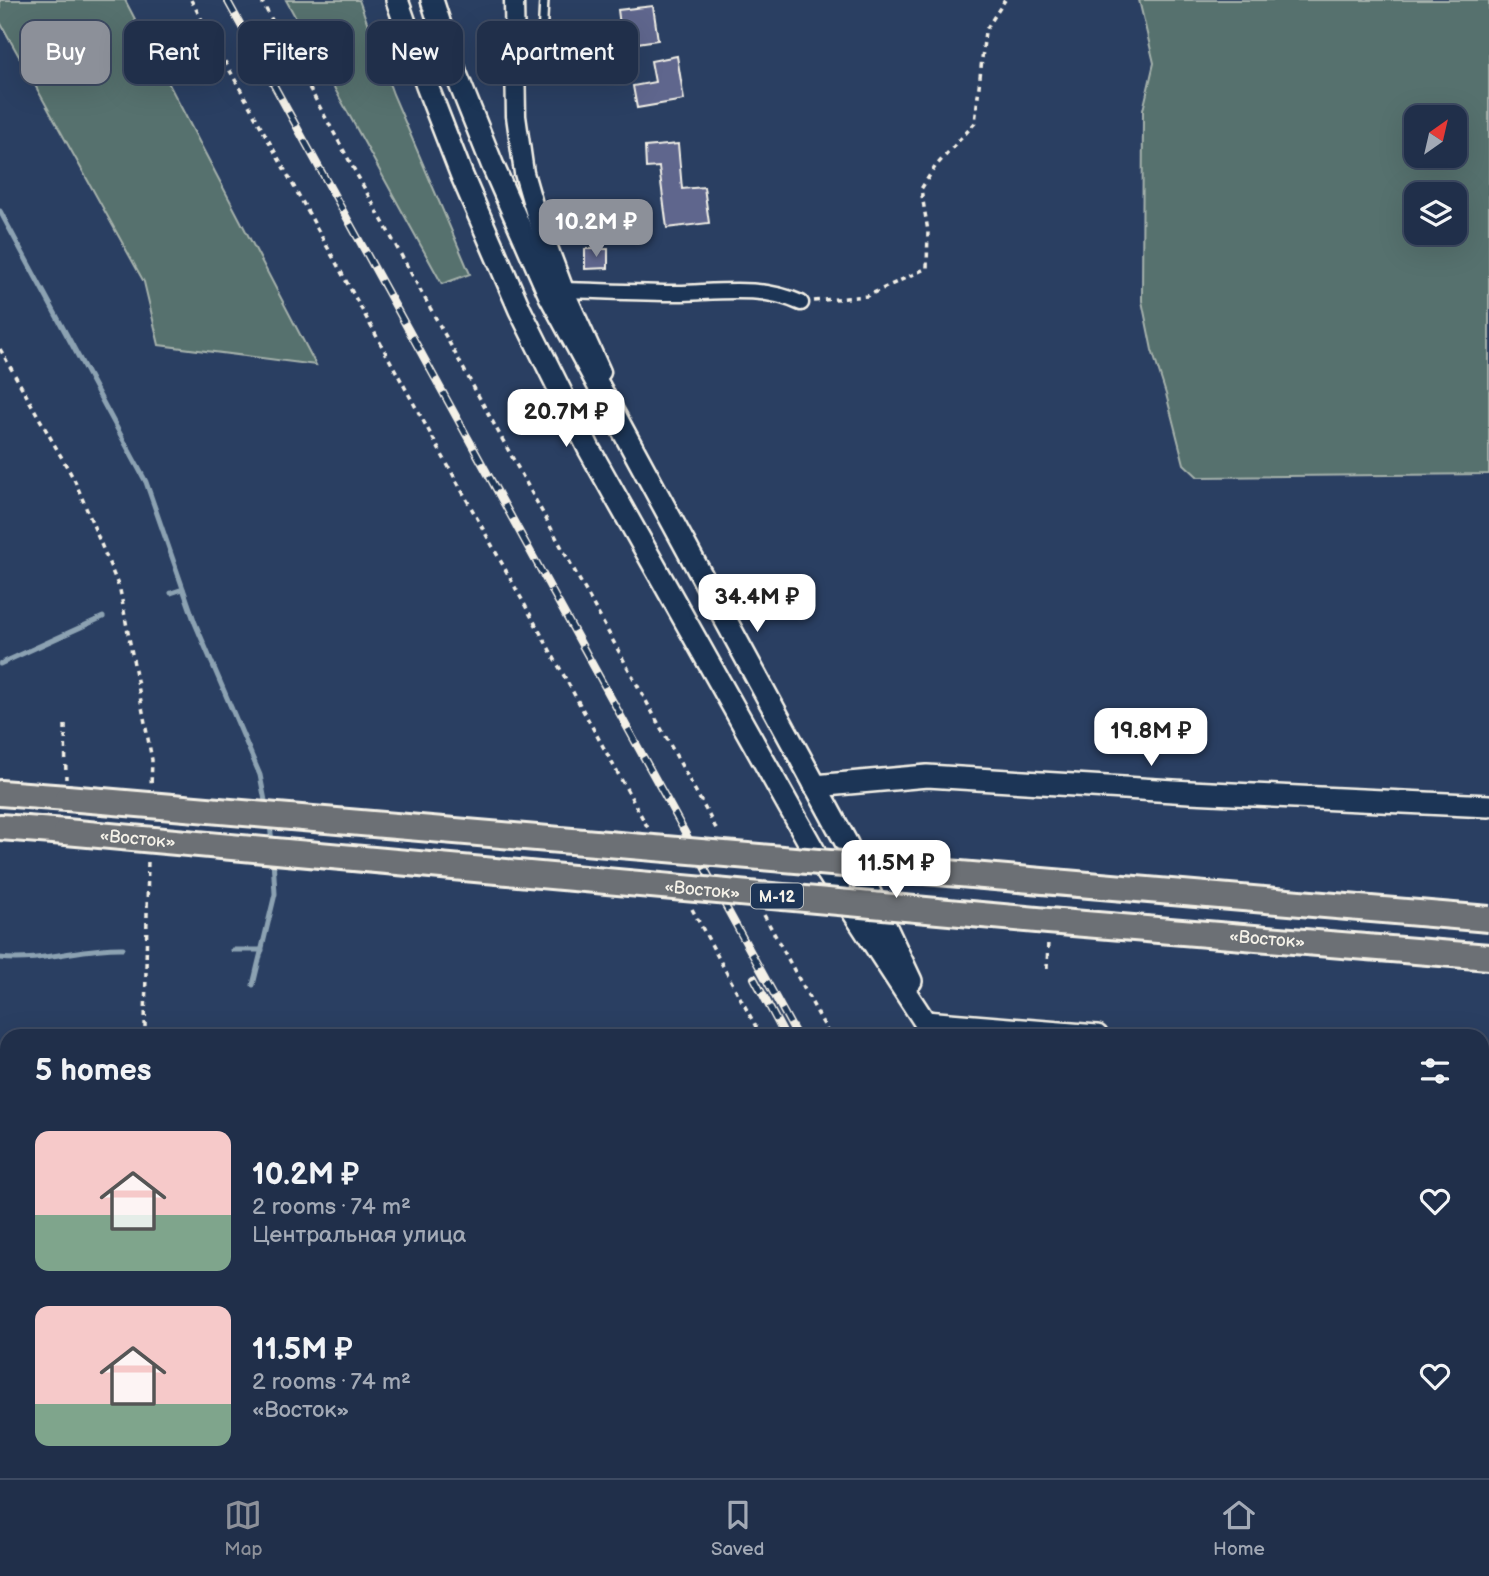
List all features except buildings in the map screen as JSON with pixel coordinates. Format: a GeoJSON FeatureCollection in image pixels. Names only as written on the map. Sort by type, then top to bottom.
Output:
{"type":"FeatureCollection","features":[{"type":"Feature","properties":{"kind":"highway","name":"«Восток»"},"geometry":{"type":"LineString","coordinates":[[0,793],[1489,919]]}},
{"type":"Feature","properties":{"kind":"highway","name":"«Восток»"},"geometry":{"type":"LineString","coordinates":[[0,827],[1048,921],[1489,957]]}},
{"type":"Feature","properties":{"kind":"main road"},"geometry":{"type":"LineString","coordinates":[[397,0],[426,86],[462,176],[520,310],[589,449],[818,858],[931,1029]]}},
{"type":"Feature","properties":{"kind":"main road"},"geometry":{"type":"LineString","coordinates":[[432,0],[472,113],[550,296],[847,844],[931,1029]]}},
{"type":"Feature","properties":{"kind":"main road"},"geometry":{"type":"LineString","coordinates":[[814,786],[926,776],[1489,806]]}},
{"type":"Feature","properties":{"kind":"street"},"geometry":{"type":"LineString","coordinates":[[514,0],[514,21]]}},
{"type":"Feature","properties":{"kind":"street"},"geometry":{"type":"LineString","coordinates":[[515,84],[516,116],[524,173],[537,218],[564,290],[662,502]]}},
{"type":"Feature","properties":{"kind":"street"},"geometry":{"type":"LineString","coordinates":[[564,290],[678,293],[760,290],[801,303]]}},
{"type":"Feature","properties":{"kind":"lane"},"geometry":{"type":"LineString","coordinates":[[543,21],[544,0]]}},
{"type":"Feature","properties":{"kind":"path"},"geometry":{"type":"LineString","coordinates":[[191,0],[648,828]]}},
{"type":"Feature","properties":{"kind":"path"},"geometry":{"type":"LineString","coordinates":[[261,0],[722,840]]}},
{"type":"Feature","properties":{"kind":"path"},"geometry":{"type":"LineString","coordinates":[[801,303],[867,296],[927,268],[928,231],[921,189],[935,167],[975,123],[985,31],[1006,0]]}},
{"type":"Feature","properties":{"kind":"path"},"geometry":{"type":"LineString","coordinates":[[0,349],[75,481],[120,590],[152,760],[150,799]]}},
{"type":"Feature","properties":{"kind":"path"},"geometry":{"type":"LineString","coordinates":[[65,725],[66,798]]}},
{"type":"Feature","properties":{"kind":"path"},"geometry":{"type":"LineString","coordinates":[[145,1027],[148,852]]}},
{"type":"Feature","properties":{"kind":"path"},"geometry":{"type":"LineString","coordinates":[[688,901],[757,1029]]}},
{"type":"Feature","properties":{"kind":"path"},"geometry":{"type":"LineString","coordinates":[[763,914],[826,1029]]}},
{"type":"Feature","properties":{"kind":"path"},"geometry":{"type":"LineString","coordinates":[[1047,969],[1048,921]]}},
{"type":"Feature","properties":{"kind":"green space"},"geometry":{"type":"Polygon","coordinates":[[[0,0],[125,0],[136,21],[124,21],[124,84],[169,84],[316,365],[159,345],[144,282],[34,84],[110,84],[110,21],[21,21],[21,60],[0,22],[0,0]]]}},
{"type":"Feature","properties":{"kind":"green space"},"geometry":{"type":"Polygon","coordinates":[[[286,0],[359,0],[367,22],[367,84],[389,84],[470,274],[442,284],[332,84],[353,84],[353,21],[298,21],[286,0]]]}},
{"type":"Feature","properties":{"kind":"green space"},"geometry":{"type":"Polygon","coordinates":[[[1139,0],[1489,0],[1489,474],[1198,477],[1184,464],[1152,350],[1142,301],[1143,110],[1154,63],[1139,0]]]}},
{"type":"Feature","properties":{"kind":"waterway"},"geometry":{"type":"LineString","coordinates":[[0,211],[146,482],[195,623],[260,775],[266,806]]}},
{"type":"Feature","properties":{"kind":"waterway"},"geometry":{"type":"LineString","coordinates":[[171,593],[183,589]]}},
{"type":"Feature","properties":{"kind":"waterway"},"geometry":{"type":"LineString","coordinates":[[0,664],[103,617]]}},
{"type":"Feature","properties":{"kind":"waterway"},"geometry":{"type":"LineString","coordinates":[[270,823],[272,844]]}},
{"type":"Feature","properties":{"kind":"waterway"},"geometry":{"type":"LineString","coordinates":[[253,985],[275,894],[273,858]]}},
{"type":"Feature","properties":{"kind":"waterway"},"geometry":{"type":"LineString","coordinates":[[0,958],[31,958],[123,948]]}},
{"type":"Feature","properties":{"kind":"waterway"},"geometry":{"type":"LineString","coordinates":[[233,950],[262,950]]}},
{"type":"Feature","properties":{"kind":"railway"},"geometry":{"type":"LineString","coordinates":[[227,0],[793,1029]]}},
{"type":"Feature","properties":{"kind":"railway"},"geometry":{"type":"LineString","coordinates":[[754,978],[781,1029]]}}]}
